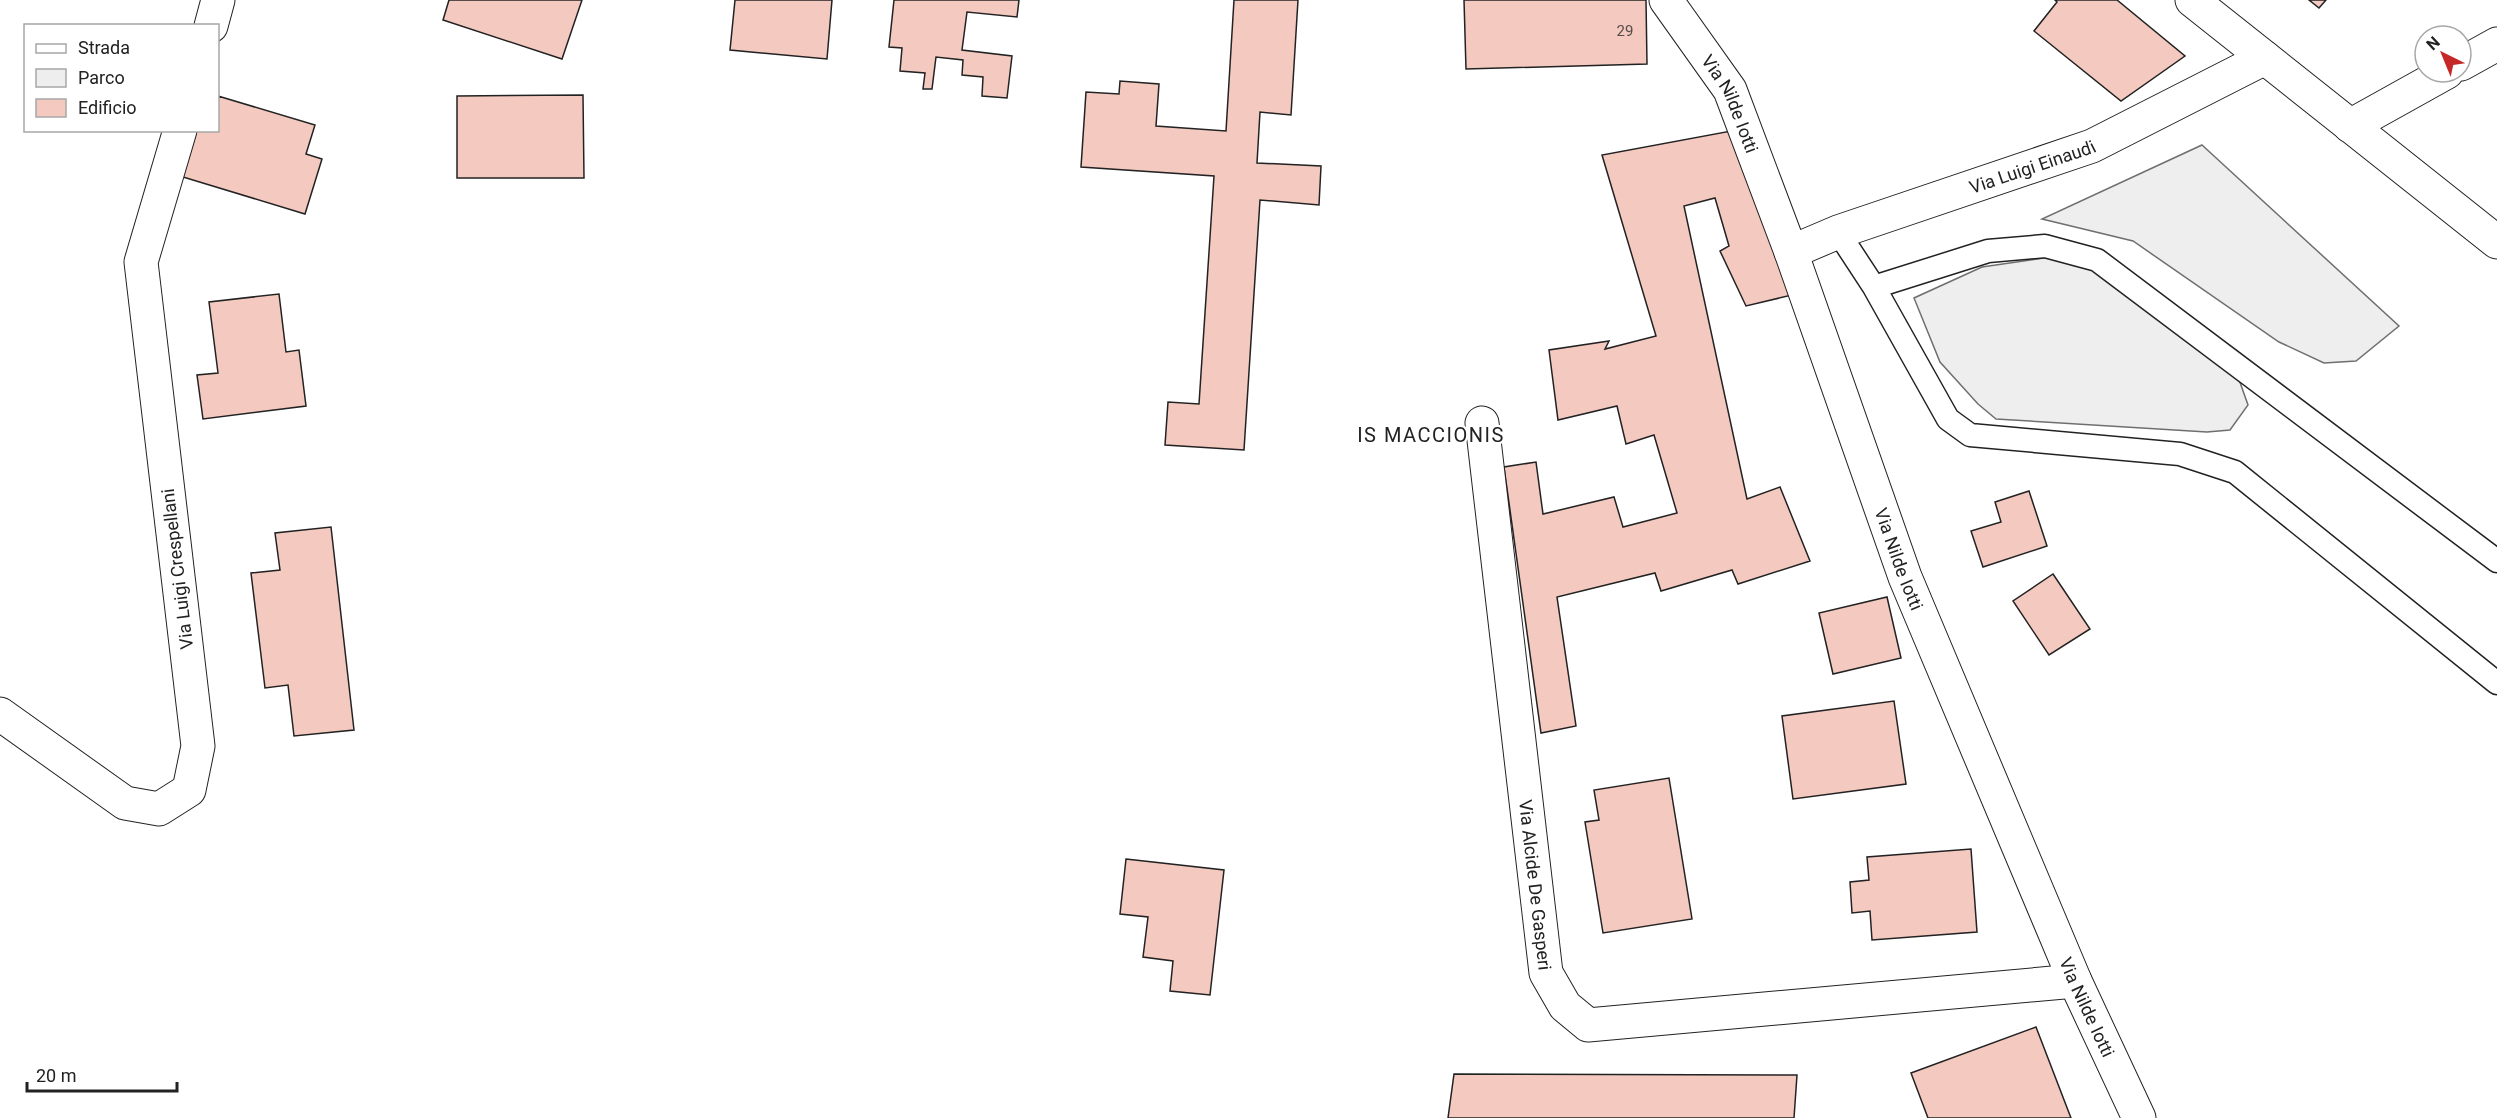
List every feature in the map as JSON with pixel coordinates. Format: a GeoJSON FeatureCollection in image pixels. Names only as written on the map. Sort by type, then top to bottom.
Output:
{"type":"FeatureCollection","features":[{"type":"Feature","properties":{"kind":"street"},"geometry":{"type":"LineString","coordinates":[[212,24],[218,0]]}},
{"type":"Feature","properties":{"kind":"street","name":"Via Nilde Iotti"},"geometry":{"type":"LineString","coordinates":[[1666,0],[1730,90],[1791,252],[1905,577],[2075,981],[2139,1118]]}},
{"type":"Feature","properties":{"kind":"street"},"geometry":{"type":"LineString","coordinates":[[2192,0],[2497,242]]}},
{"type":"Feature","properties":{"kind":"street"},"geometry":{"type":"LineString","coordinates":[[2473,57],[2497,44]]}},
{"type":"Feature","properties":{"kind":"street","name":"Via Luigi Einaudi"},"geometry":{"type":"LineString","coordinates":[[1791,252],[1838,232],[2092,146],[2265,58]]}},
{"type":"Feature","properties":{"kind":"street"},"geometry":{"type":"LineString","coordinates":[[2350,126],[2425,84]]}},
{"type":"Feature","properties":{"kind":"street","name":"Via Luigi Crespellani"},"geometry":{"type":"LineString","coordinates":[[0,714],[125,803],[159,809],[189,790],[198,747],[141,262],[179,132]]}},
{"type":"Feature","properties":{"kind":"street","name":"Via Alcide De Gasperi"},"geometry":{"type":"LineString","coordinates":[[1482,423],[1545,972],[1566,1006],[1588,1025],[2075,981]]}},
{"type":"Feature","properties":{"kind":"lane"},"geometry":{"type":"LineString","coordinates":[[1838,232],[1874,287],[1948,419],[1970,435],[2180,454],[2235,472],[2497,682]]}},
{"type":"Feature","properties":{"kind":"lane"},"geometry":{"type":"LineString","coordinates":[[1874,287],[1988,251],[2045,246],[2097,260],[2497,561]]}},
{"type":"Feature","properties":{"kind":"green space"},"geometry":{"type":"Polygon","coordinates":[[[2202,145],[2399,326],[2356,361],[2324,363],[2279,342],[2133,241],[2042,219],[2202,145]]]}},
{"type":"Feature","properties":{"kind":"green space"},"geometry":{"type":"Polygon","coordinates":[[[2051,257],[2088,263],[2237,374],[2248,405],[2230,430],[2207,432],[1996,419],[1978,404],[1940,362],[1914,298],[1982,267],[2051,257]]]}},
{"type":"Feature","properties":{"kind":"building"},"geometry":{"type":"Polygon","coordinates":[[[449,0],[582,0],[562,59],[443,20],[449,0]]]}},
{"type":"Feature","properties":{"kind":"building"},"geometry":{"type":"Polygon","coordinates":[[[735,0],[832,0],[827,59],[730,50],[735,0]]]}},
{"type":"Feature","properties":{"kind":"building"},"geometry":{"type":"Polygon","coordinates":[[[894,0],[1019,0],[1017,17],[967,12],[962,50],[1012,56],[1007,98],[982,96],[983,77],[962,75],[963,60],[936,57],[932,89],[923,89],[925,73],[900,71],[902,48],[889,47],[894,0]]]}},
{"type":"Feature","properties":{"kind":"building"},"geometry":{"type":"Polygon","coordinates":[[[1234,0],[1298,0],[1291,115],[1260,112],[1257,163],[1321,166],[1319,205],[1260,200],[1244,450],[1165,445],[1168,402],[1199,404],[1214,176],[1081,167],[1086,92],[1119,94],[1120,81],[1159,84],[1156,126],[1226,131],[1234,0]]]}},
{"type":"Feature","properties":{"kind":"building"},"geometry":{"type":"Polygon","coordinates":[[[1464,0],[1646,0],[1647,64],[1466,69],[1464,0]]]}},
{"type":"Feature","properties":{"kind":"building"},"geometry":{"type":"Polygon","coordinates":[[[2055,0],[2117,0],[2185,56],[2121,101],[2034,31],[2057,2],[2055,0]]]}},
{"type":"Feature","properties":{"kind":"building"},"geometry":{"type":"Polygon","coordinates":[[[2309,0],[2326,0],[2319,8],[2309,0]]]}},
{"type":"Feature","properties":{"kind":"building"},"geometry":{"type":"Polygon","coordinates":[[[583,95],[584,178],[457,178],[457,96],[583,95]]]}},
{"type":"Feature","properties":{"kind":"building"},"geometry":{"type":"Polygon","coordinates":[[[219,96],[315,125],[306,154],[322,159],[305,214],[183,177],[196,132],[219,132],[219,96]]]}},
{"type":"Feature","properties":{"kind":"building"},"geometry":{"type":"Polygon","coordinates":[[[1731,131],[1792,295],[1746,306],[1720,251],[1729,246],[1715,198],[1684,206],[1747,499],[1780,487],[1810,561],[1738,584],[1732,570],[1661,591],[1655,573],[1557,597],[1576,726],[1541,733],[1504,467],[1536,462],[1543,514],[1614,497],[1623,527],[1677,513],[1654,435],[1626,444],[1617,406],[1558,420],[1549,350],[1609,341],[1605,349],[1656,336],[1602,155],[1731,131]]]}},
{"type":"Feature","properties":{"kind":"building"},"geometry":{"type":"Polygon","coordinates":[[[279,294],[286,352],[299,350],[306,406],[203,419],[197,375],[218,373],[209,302],[279,294]]]}},
{"type":"Feature","properties":{"kind":"building"},"geometry":{"type":"Polygon","coordinates":[[[2029,491],[2047,546],[1983,567],[1971,531],[2001,522],[1995,502],[2029,491]]]}},
{"type":"Feature","properties":{"kind":"building"},"geometry":{"type":"Polygon","coordinates":[[[331,527],[354,730],[294,736],[288,685],[265,688],[251,573],[280,570],[275,533],[331,527]]]}},
{"type":"Feature","properties":{"kind":"building"},"geometry":{"type":"Polygon","coordinates":[[[2053,574],[2090,629],[2049,655],[2013,601],[2053,574]]]}},
{"type":"Feature","properties":{"kind":"building"},"geometry":{"type":"Polygon","coordinates":[[[1887,597],[1901,658],[1833,674],[1819,613],[1887,597]]]}},
{"type":"Feature","properties":{"kind":"building"},"geometry":{"type":"Polygon","coordinates":[[[1894,701],[1906,784],[1793,799],[1782,716],[1894,701]]]}},
{"type":"Feature","properties":{"kind":"building"},"geometry":{"type":"Polygon","coordinates":[[[1669,778],[1692,919],[1603,933],[1585,822],[1599,820],[1594,790],[1669,778]]]}},
{"type":"Feature","properties":{"kind":"building"},"geometry":{"type":"Polygon","coordinates":[[[1971,849],[1977,932],[1872,940],[1870,911],[1852,913],[1850,882],[1869,880],[1867,857],[1971,849]]]}},
{"type":"Feature","properties":{"kind":"building"},"geometry":{"type":"Polygon","coordinates":[[[1126,859],[1224,870],[1210,995],[1170,991],[1173,961],[1143,957],[1148,917],[1120,914],[1126,859]]]}},
{"type":"Feature","properties":{"kind":"building"},"geometry":{"type":"Polygon","coordinates":[[[2036,1027],[2071,1118],[1928,1118],[1911,1073],[2036,1027]]]}},
{"type":"Feature","properties":{"kind":"building"},"geometry":{"type":"Polygon","coordinates":[[[1454,1074],[1797,1075],[1794,1118],[1448,1118],[1454,1074]]]}},
{"type":"Feature","properties":{"kind":"district","name":"IS MACCIONIS"},"geometry":{"type":"Point","coordinates":[1431,435]}}]}
